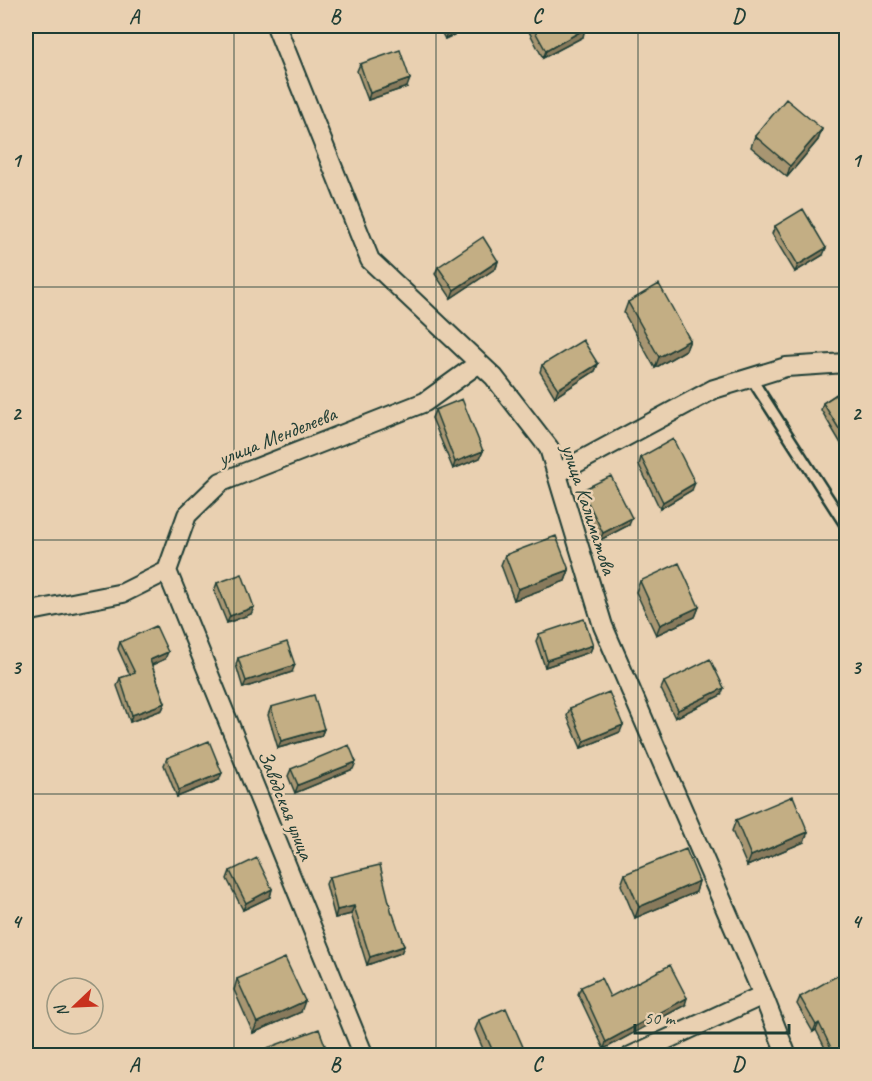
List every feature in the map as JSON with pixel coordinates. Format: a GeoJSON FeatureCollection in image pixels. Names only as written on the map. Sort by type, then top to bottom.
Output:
{"type":"FeatureCollection","features":[{"type":"Feature","properties":{"kind":"street","name":"улица Калиматова"},"geometry":{"type":"LineString","coordinates":[[279,26],[370,260],[494,377],[549,448],[603,626],[763,994],[787,1056]]}},
{"type":"Feature","properties":{"kind":"street","name":"улица Менделеева"},"geometry":{"type":"LineString","coordinates":[[167,571],[187,515],[221,482],[425,402],[479,363]]}},
{"type":"Feature","properties":{"kind":"street"},"geometry":{"type":"LineString","coordinates":[[558,473],[714,389],[786,367],[846,363]]}},
{"type":"Feature","properties":{"kind":"street"},"geometry":{"type":"LineString","coordinates":[[26,612],[123,593],[167,571]]}},
{"type":"Feature","properties":{"kind":"street","name":"Заводская улица"},"geometry":{"type":"LineString","coordinates":[[167,571],[364,1056]]}},
{"type":"Feature","properties":{"kind":"street"},"geometry":{"type":"LineString","coordinates":[[631,1056],[763,994]]}},
{"type":"Feature","properties":{"kind":"lane"},"geometry":{"type":"LineString","coordinates":[[751,378],[846,526]]}},
{"type":"Feature","properties":{"kind":"building"},"geometry":{"type":"Polygon","coordinates":[[[444,26],[460,26],[447,32],[444,26]]]}},
{"type":"Feature","properties":{"kind":"building"},"geometry":{"type":"Polygon","coordinates":[[[532,26],[583,26],[585,29],[546,51],[532,26]]]}},
{"type":"Feature","properties":{"kind":"building"},"geometry":{"type":"Polygon","coordinates":[[[400,50],[410,79],[370,93],[360,64],[400,50]]]}},
{"type":"Feature","properties":{"kind":"building"},"geometry":{"type":"Polygon","coordinates":[[[786,99],[822,129],[790,166],[755,136],[786,99]]]}},
{"type":"Feature","properties":{"kind":"building"},"geometry":{"type":"Polygon","coordinates":[[[803,209],[826,248],[798,265],[775,226],[803,209]]]}},
{"type":"Feature","properties":{"kind":"building"},"geometry":{"type":"Polygon","coordinates":[[[483,237],[498,261],[454,290],[438,267],[483,237]]]}},
{"type":"Feature","properties":{"kind":"building"},"geometry":{"type":"Polygon","coordinates":[[[659,284],[690,340],[659,357],[628,302],[659,284]]]}},
{"type":"Feature","properties":{"kind":"building"},"geometry":{"type":"Polygon","coordinates":[[[583,340],[598,364],[558,389],[542,365],[583,340]]]}},
{"type":"Feature","properties":{"kind":"building"},"geometry":{"type":"Polygon","coordinates":[[[846,388],[846,440],[823,403],[846,388]]]}},
{"type":"Feature","properties":{"kind":"building"},"geometry":{"type":"Polygon","coordinates":[[[462,399],[483,451],[455,462],[435,410],[462,399]]]}},
{"type":"Feature","properties":{"kind":"building"},"geometry":{"type":"Polygon","coordinates":[[[673,439],[695,483],[663,502],[641,457],[673,439]]]}},
{"type":"Feature","properties":{"kind":"building"},"geometry":{"type":"Polygon","coordinates":[[[611,476],[632,518],[603,533],[582,490],[611,476]]]}},
{"type":"Feature","properties":{"kind":"building"},"geometry":{"type":"Polygon","coordinates":[[[556,536],[569,570],[518,589],[505,555],[556,536]]]}},
{"type":"Feature","properties":{"kind":"building"},"geometry":{"type":"Polygon","coordinates":[[[679,563],[699,607],[660,625],[640,581],[679,563]]]}},
{"type":"Feature","properties":{"kind":"building"},"geometry":{"type":"Polygon","coordinates":[[[242,574],[254,607],[230,616],[217,583],[242,574]]]}},
{"type":"Feature","properties":{"kind":"building"},"geometry":{"type":"Polygon","coordinates":[[[584,619],[593,645],[547,660],[539,634],[584,619]]]}},
{"type":"Feature","properties":{"kind":"building"},"geometry":{"type":"Polygon","coordinates":[[[156,626],[168,652],[150,660],[165,703],[132,715],[120,678],[135,673],[120,642],[156,626]]]}},
{"type":"Feature","properties":{"kind":"building"},"geometry":{"type":"Polygon","coordinates":[[[287,642],[295,665],[246,681],[238,658],[287,642]]]}},
{"type":"Feature","properties":{"kind":"building"},"geometry":{"type":"Polygon","coordinates":[[[710,659],[724,688],[678,710],[664,682],[710,659]]]}},
{"type":"Feature","properties":{"kind":"building"},"geometry":{"type":"Polygon","coordinates":[[[609,692],[623,725],[584,741],[570,708],[609,692]]]}},
{"type":"Feature","properties":{"kind":"building"},"geometry":{"type":"Polygon","coordinates":[[[314,695],[324,729],[281,741],[271,707],[314,695]]]}},
{"type":"Feature","properties":{"kind":"building"},"geometry":{"type":"Polygon","coordinates":[[[209,741],[222,773],[179,790],[167,758],[209,741]]]}},
{"type":"Feature","properties":{"kind":"building"},"geometry":{"type":"Polygon","coordinates":[[[349,745],[356,762],[298,785],[291,769],[349,745]]]}},
{"type":"Feature","properties":{"kind":"building"},"geometry":{"type":"Polygon","coordinates":[[[793,796],[808,832],[751,856],[736,820],[793,796]]]}},
{"type":"Feature","properties":{"kind":"building"},"geometry":{"type":"Polygon","coordinates":[[[686,849],[699,881],[639,907],[625,874],[686,849]]]}},
{"type":"Feature","properties":{"kind":"building"},"geometry":{"type":"Polygon","coordinates":[[[257,858],[272,889],[246,903],[230,871],[257,858]]]}},
{"type":"Feature","properties":{"kind":"building"},"geometry":{"type":"Polygon","coordinates":[[[380,865],[392,914],[404,946],[370,957],[354,906],[337,910],[329,877],[380,865]]]}},
{"type":"Feature","properties":{"kind":"building"},"geometry":{"type":"Polygon","coordinates":[[[285,958],[305,1001],[257,1023],[237,979],[285,958]]]}},
{"type":"Feature","properties":{"kind":"building"},"geometry":{"type":"Polygon","coordinates":[[[670,965],[687,998],[606,1042],[581,987],[601,978],[610,997],[670,965]]]}},
{"type":"Feature","properties":{"kind":"building"},"geometry":{"type":"Polygon","coordinates":[[[840,974],[846,986],[846,1056],[835,1056],[819,1023],[816,1025],[800,997],[840,974]]]}},
{"type":"Feature","properties":{"kind":"building"},"geometry":{"type":"Polygon","coordinates":[[[506,1008],[527,1056],[495,1056],[479,1020],[506,1008]]]}},
{"type":"Feature","properties":{"kind":"building"},"geometry":{"type":"Polygon","coordinates":[[[319,1029],[329,1056],[264,1056],[262,1050],[319,1029]]]}}]}
